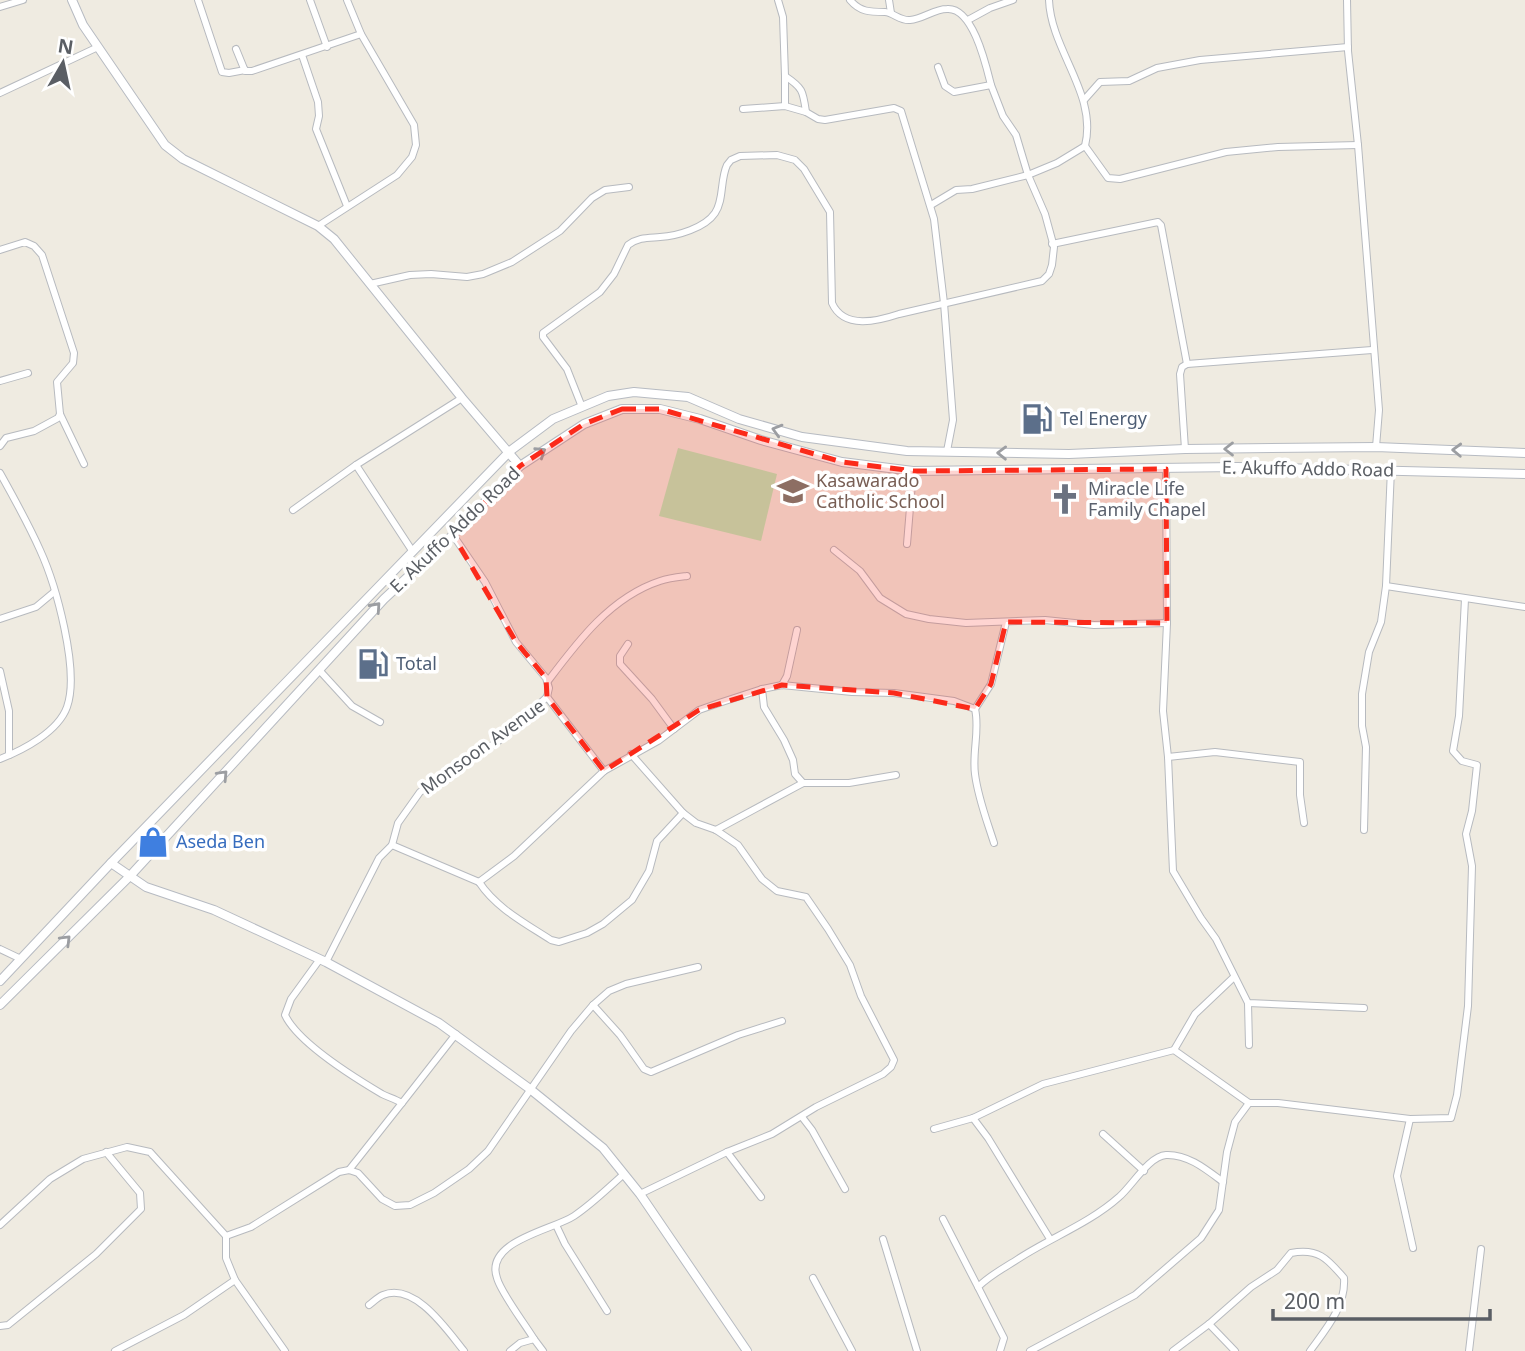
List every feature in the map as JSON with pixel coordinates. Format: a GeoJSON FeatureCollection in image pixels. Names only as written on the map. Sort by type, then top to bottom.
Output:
{"type":"FeatureCollection","features":[{"type":"Feature","properties":{"kind":"main road"},"geometry":{"type":"LineString","coordinates":[[72,0],[83,25],[172,153],[318,226],[334,239],[520,466]]}},
{"type":"Feature","properties":{"kind":"main road","name":"E. Akuffo Addo Road"},"geometry":{"type":"LineString","coordinates":[[0,981],[510,451],[553,419],[608,396],[634,392],[688,397],[739,419],[802,437],[897,450],[1069,454],[1185,449],[1376,447],[1525,453]]}},
{"type":"Feature","properties":{"kind":"main road","name":"E. Akuffo Addo Road"},"geometry":{"type":"LineString","coordinates":[[0,1005],[130,876],[384,599],[453,535],[520,466],[584,424],[622,409],[660,410],[700,419],[761,440],[842,462],[912,471],[1237,467],[1525,474]]}},
{"type":"Feature","properties":{"kind":"main road"},"geometry":{"type":"LineString","coordinates":[[111,863],[146,887],[214,910],[323,961],[456,1034],[530,1089],[603,1148],[640,1194],[747,1351]]}},
{"type":"Feature","properties":{"kind":"main road"},"geometry":{"type":"LineString","coordinates":[[21,959],[34,971]]}},
{"type":"Feature","properties":{"kind":"street"},"geometry":{"type":"LineString","coordinates":[[0,7],[23,0]]}},
{"type":"Feature","properties":{"kind":"street"},"geometry":{"type":"LineString","coordinates":[[198,0],[222,72],[256,70],[361,34]]}},
{"type":"Feature","properties":{"kind":"street"},"geometry":{"type":"LineString","coordinates":[[310,0],[327,47]]}},
{"type":"Feature","properties":{"kind":"street"},"geometry":{"type":"LineString","coordinates":[[318,226],[397,175],[412,156],[416,138],[414,125],[361,34],[347,0]]}},
{"type":"Feature","properties":{"kind":"street"},"geometry":{"type":"LineString","coordinates":[[778,0],[783,17],[785,106]]}},
{"type":"Feature","properties":{"kind":"street"},"geometry":{"type":"LineString","coordinates":[[582,407],[567,369],[543,337],[543,333],[600,292],[614,274],[628,245],[644,238],[668,236],[695,228],[709,219],[716,212],[727,165],[740,156],[787,156],[804,169],[830,212],[832,303],[848,320],[879,320],[1031,285],[1042,281],[1049,274],[1054,247],[1045,214],[1028,175],[1016,135],[1003,116],[984,57],[968,20],[946,8],[911,20],[902,20],[891,13],[861,10],[850,0]]}},
{"type":"Feature","properties":{"kind":"street"},"geometry":{"type":"LineString","coordinates":[[889,0],[891,13]]}},
{"type":"Feature","properties":{"kind":"street"},"geometry":{"type":"LineString","coordinates":[[968,20],[1013,0]]}},
{"type":"Feature","properties":{"kind":"street"},"geometry":{"type":"LineString","coordinates":[[932,205],[956,190],[972,189],[1028,175],[1057,163],[1085,146],[1089,132],[1084,100],[1056,34],[1049,13],[1049,0]]}},
{"type":"Feature","properties":{"kind":"street"},"geometry":{"type":"LineString","coordinates":[[1347,0],[1348,47],[1379,410],[1376,447]]}},
{"type":"Feature","properties":{"kind":"street"},"geometry":{"type":"LineString","coordinates":[[0,93],[98,47]]}},
{"type":"Feature","properties":{"kind":"street"},"geometry":{"type":"LineString","coordinates":[[1084,100],[1100,82],[1129,81],[1168,65],[1348,47]]}},
{"type":"Feature","properties":{"kind":"street"},"geometry":{"type":"LineString","coordinates":[[236,49],[245,70]]}},
{"type":"Feature","properties":{"kind":"street"},"geometry":{"type":"LineString","coordinates":[[302,55],[318,102],[316,129],[347,206]]}},
{"type":"Feature","properties":{"kind":"street"},"geometry":{"type":"LineString","coordinates":[[938,67],[945,86],[954,92],[992,85]]}},
{"type":"Feature","properties":{"kind":"street"},"geometry":{"type":"LineString","coordinates":[[785,76],[800,87],[806,111]]}},
{"type":"Feature","properties":{"kind":"street"},"geometry":{"type":"LineString","coordinates":[[743,109],[785,106],[806,111],[825,120],[894,108],[901,111],[932,205],[944,303],[953,420],[947,452]]}},
{"type":"Feature","properties":{"kind":"street"},"geometry":{"type":"LineString","coordinates":[[1085,146],[1108,178],[1120,179],[1226,152],[1278,147],[1358,145]]}},
{"type":"Feature","properties":{"kind":"street"},"geometry":{"type":"LineString","coordinates":[[370,284],[410,275],[467,277],[483,274],[512,262],[560,231],[592,198],[605,190],[629,187]]}},
{"type":"Feature","properties":{"kind":"street"},"geometry":{"type":"LineString","coordinates":[[1052,244],[1158,222],[1161,225],[1187,364]]}},
{"type":"Feature","properties":{"kind":"street"},"geometry":{"type":"LineString","coordinates":[[0,250],[25,242],[34,246],[42,255],[74,352],[73,363],[57,382],[60,414],[84,464]]}},
{"type":"Feature","properties":{"kind":"street"},"geometry":{"type":"LineString","coordinates":[[1185,449],[1180,374],[1187,364],[1372,350]]}},
{"type":"Feature","properties":{"kind":"street"},"geometry":{"type":"LineString","coordinates":[[0,381],[28,373]]}},
{"type":"Feature","properties":{"kind":"street"},"geometry":{"type":"LineString","coordinates":[[293,510],[356,465],[462,398]]}},
{"type":"Feature","properties":{"kind":"street"},"geometry":{"type":"LineString","coordinates":[[0,446],[6,438],[34,431],[58,418],[60,414]]}},
{"type":"Feature","properties":{"kind":"street"},"geometry":{"type":"LineString","coordinates":[[356,465],[413,552]]}},
{"type":"Feature","properties":{"kind":"street"},"geometry":{"type":"LineString","coordinates":[[1166,469],[1167,623],[1163,711],[1168,757],[1173,871],[1216,939],[1248,1003],[1249,1045]]}},
{"type":"Feature","properties":{"kind":"street"},"geometry":{"type":"LineString","coordinates":[[1364,830],[1366,747],[1362,726],[1362,694],[1369,652],[1381,622],[1386,586],[1391,469]]}},
{"type":"Feature","properties":{"kind":"street"},"geometry":{"type":"LineString","coordinates":[[907,544],[912,471]]}},
{"type":"Feature","properties":{"kind":"street"},"geometry":{"type":"LineString","coordinates":[[0,473],[41,552],[61,614],[72,674],[67,709],[53,727],[36,740],[0,758]]}},
{"type":"Feature","properties":{"kind":"street"},"geometry":{"type":"LineString","coordinates":[[453,535],[485,582],[516,642],[548,681],[547,697]]}},
{"type":"Feature","properties":{"kind":"street"},"geometry":{"type":"LineString","coordinates":[[834,550],[860,572],[880,598],[906,614],[966,623],[1045,620],[1094,625],[1167,623]]}},
{"type":"Feature","properties":{"kind":"street"},"geometry":{"type":"LineString","coordinates":[[548,681],[599,619],[618,604],[660,581],[687,576]]}},
{"type":"Feature","properties":{"kind":"street"},"geometry":{"type":"LineString","coordinates":[[1386,586],[1525,607]]}},
{"type":"Feature","properties":{"kind":"street"},"geometry":{"type":"LineString","coordinates":[[0,619],[36,607],[54,592]]}},
{"type":"Feature","properties":{"kind":"street"},"geometry":{"type":"LineString","coordinates":[[1174,1050],[1249,1103],[1278,1103],[1410,1119],[1451,1118],[1455,1108],[1468,1006],[1472,879],[1466,834],[1472,811],[1477,765],[1462,761],[1453,751],[1460,716],[1465,599]]}},
{"type":"Feature","properties":{"kind":"street"},"geometry":{"type":"LineString","coordinates":[[994,843],[975,774],[978,720],[975,709],[991,684],[1006,622]]}},
{"type":"Feature","properties":{"kind":"street"},"geometry":{"type":"LineString","coordinates":[[782,685],[787,676],[797,630]]}},
{"type":"Feature","properties":{"kind":"street"},"geometry":{"type":"LineString","coordinates":[[628,644],[620,656],[620,664],[652,699],[674,729]]}},
{"type":"Feature","properties":{"kind":"street"},"geometry":{"type":"LineString","coordinates":[[0,671],[9,711],[9,755]]}},
{"type":"Feature","properties":{"kind":"street"},"geometry":{"type":"LineString","coordinates":[[320,671],[352,706],[380,722]]}},
{"type":"Feature","properties":{"kind":"street"},"geometry":{"type":"LineString","coordinates":[[479,881],[514,856],[604,771],[674,729],[699,710],[782,685],[894,693],[954,701],[975,709]]}},
{"type":"Feature","properties":{"kind":"street"},"geometry":{"type":"LineString","coordinates":[[762,689],[764,707],[793,760],[795,774],[803,783]]}},
{"type":"Feature","properties":{"kind":"street","name":"Monsoon Avenue"},"geometry":{"type":"LineString","coordinates":[[402,1103],[333,1062],[289,1023],[285,1015],[286,1007],[323,961],[379,858],[393,845],[398,823],[420,792],[503,738],[547,697],[604,771]]}},
{"type":"Feature","properties":{"kind":"street"},"geometry":{"type":"LineString","coordinates":[[1168,757],[1215,752],[1300,762],[1300,795],[1304,823]]}},
{"type":"Feature","properties":{"kind":"street"},"geometry":{"type":"LineString","coordinates":[[631,754],[683,813],[696,823],[716,830],[738,845],[769,885],[777,891],[806,897],[849,965],[861,996],[894,1060],[883,1074],[816,1107],[772,1134],[727,1152],[640,1194]]}},
{"type":"Feature","properties":{"kind":"street"},"geometry":{"type":"LineString","coordinates":[[716,830],[803,783],[849,783],[896,775]]}},
{"type":"Feature","properties":{"kind":"street"},"geometry":{"type":"LineString","coordinates":[[393,845],[479,881],[485,892],[504,910],[551,940],[559,942],[587,933],[603,924],[632,900],[649,871],[657,841],[683,813]]}},
{"type":"Feature","properties":{"kind":"street"},"geometry":{"type":"LineString","coordinates":[[0,949],[21,959]]}},
{"type":"Feature","properties":{"kind":"street"},"geometry":{"type":"LineString","coordinates":[[349,1170],[358,1174],[382,1199],[395,1206],[410,1205],[434,1193],[488,1151],[530,1089],[593,1005],[609,990],[698,967]]}},
{"type":"Feature","properties":{"kind":"street"},"geometry":{"type":"LineString","coordinates":[[934,1129],[973,1118],[1043,1084],[1174,1050],[1195,1014],[1234,977]]}},
{"type":"Feature","properties":{"kind":"street"},"geometry":{"type":"LineString","coordinates":[[1248,1003],[1364,1008]]}},
{"type":"Feature","properties":{"kind":"street"},"geometry":{"type":"LineString","coordinates":[[593,1005],[620,1035],[644,1069],[651,1072],[738,1035],[782,1021]]}},
{"type":"Feature","properties":{"kind":"street"},"geometry":{"type":"LineString","coordinates":[[226,1236],[250,1227],[328,1177],[349,1170],[456,1034]]}},
{"type":"Feature","properties":{"kind":"street"},"geometry":{"type":"LineString","coordinates":[[1030,1351],[1135,1295],[1201,1238],[1219,1210],[1227,1152],[1235,1122],[1249,1103]]}},
{"type":"Feature","properties":{"kind":"street"},"geometry":{"type":"LineString","coordinates":[[802,1117],[845,1189]]}},
{"type":"Feature","properties":{"kind":"street"},"geometry":{"type":"LineString","coordinates":[[973,1118],[1050,1239]]}},
{"type":"Feature","properties":{"kind":"street"},"geometry":{"type":"LineString","coordinates":[[1410,1119],[1397,1175],[1413,1248]]}},
{"type":"Feature","properties":{"kind":"street"},"geometry":{"type":"LineString","coordinates":[[1103,1134],[1144,1171]]}},
{"type":"Feature","properties":{"kind":"street"},"geometry":{"type":"LineString","coordinates":[[0,1225],[50,1179],[83,1159],[127,1147],[150,1152],[226,1236],[226,1258],[235,1280],[285,1351]]}},
{"type":"Feature","properties":{"kind":"street"},"geometry":{"type":"LineString","coordinates":[[0,1326],[8,1325],[96,1254],[141,1209],[140,1193],[106,1152]]}},
{"type":"Feature","properties":{"kind":"street"},"geometry":{"type":"LineString","coordinates":[[727,1152],[761,1197]]}},
{"type":"Feature","properties":{"kind":"street"},"geometry":{"type":"LineString","coordinates":[[978,1287],[987,1278],[1118,1198],[1153,1159],[1167,1155],[1198,1163],[1223,1182]]}},
{"type":"Feature","properties":{"kind":"street"},"geometry":{"type":"LineString","coordinates":[[543,1351],[497,1278],[496,1266],[504,1249],[586,1208],[624,1174]]}},
{"type":"Feature","properties":{"kind":"street"},"geometry":{"type":"LineString","coordinates":[[943,1219],[1004,1338],[1000,1351]]}},
{"type":"Feature","properties":{"kind":"street"},"geometry":{"type":"LineString","coordinates":[[556,1225],[607,1311]]}},
{"type":"Feature","properties":{"kind":"street"},"geometry":{"type":"LineString","coordinates":[[883,1239],[917,1351]]}},
{"type":"Feature","properties":{"kind":"street"},"geometry":{"type":"LineString","coordinates":[[1469,1351],[1481,1249]]}},
{"type":"Feature","properties":{"kind":"street"},"geometry":{"type":"LineString","coordinates":[[1172,1351],[1209,1324],[1251,1287],[1278,1270],[1291,1253],[1314,1252],[1344,1278],[1345,1285],[1336,1314],[1310,1351]]}},
{"type":"Feature","properties":{"kind":"street"},"geometry":{"type":"LineString","coordinates":[[813,1278],[852,1351]]}},
{"type":"Feature","properties":{"kind":"street"},"geometry":{"type":"LineString","coordinates":[[115,1351],[184,1315],[235,1280]]}},
{"type":"Feature","properties":{"kind":"street"},"geometry":{"type":"LineString","coordinates":[[369,1305],[383,1295],[394,1293],[417,1300],[435,1316],[464,1351]]}},
{"type":"Feature","properties":{"kind":"street"},"geometry":{"type":"LineString","coordinates":[[1209,1324],[1235,1351]]}},
{"type":"Feature","properties":{"kind":"street"},"geometry":{"type":"LineString","coordinates":[[510,1351],[520,1343],[534,1339]]}},
{"type":"Feature","properties":{"kind":"highlighted area"},"geometry":{"type":"Polygon","coordinates":[[[622,409],[660,409],[842,462],[913,471],[1166,469],[1167,623],[1006,622],[991,684],[975,709],[894,693],[782,685],[699,710],[604,771],[547,697],[546,678],[516,642],[453,535],[520,466],[584,424],[622,409]]]}},
{"type":"Feature","properties":{"kind":"green space"},"geometry":{"type":"Polygon","coordinates":[[[678,448],[777,474],[761,541],[659,516],[678,448]]]}},
{"type":"Feature","properties":{"kind":"place","name":"Tel Energy"},"geometry":{"type":"Point","coordinates":[1037,419]}},
{"type":"Feature","properties":{"kind":"place","name":"Kasawarado Catholic School"},"geometry":{"type":"Point","coordinates":[793,491]}},
{"type":"Feature","properties":{"kind":"place","name":"Miracle Life Family Chapel"},"geometry":{"type":"Point","coordinates":[1065,499]}},
{"type":"Feature","properties":{"kind":"place","name":"Total"},"geometry":{"type":"Point","coordinates":[373,664]}},
{"type":"Feature","properties":{"kind":"place","name":"Aseda Ben"},"geometry":{"type":"Point","coordinates":[153,842]}}]}
